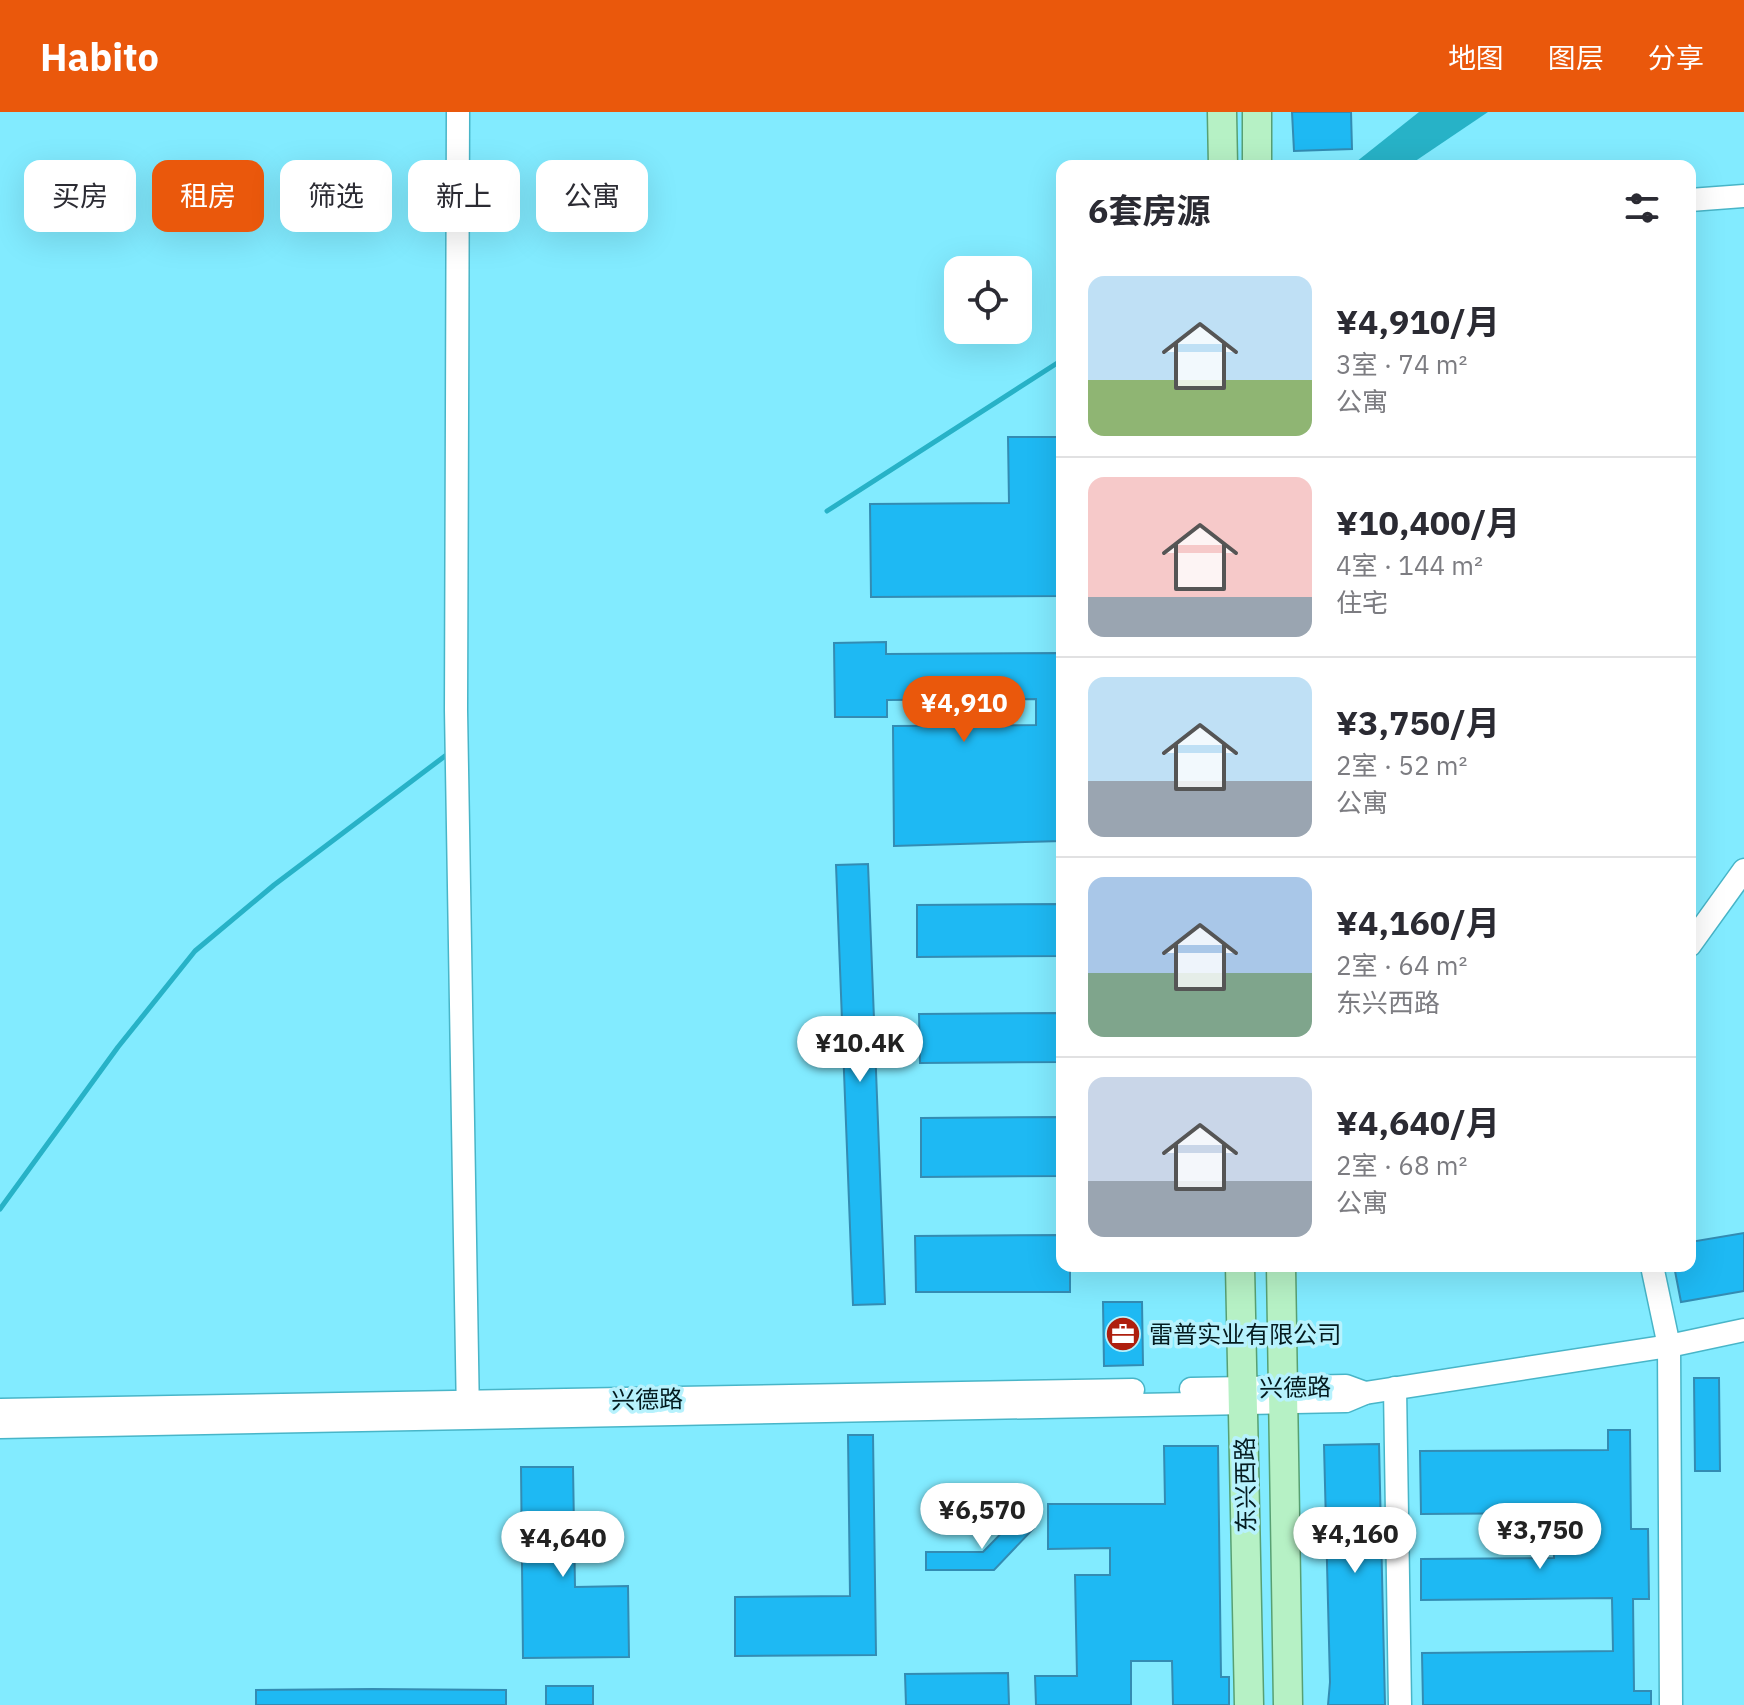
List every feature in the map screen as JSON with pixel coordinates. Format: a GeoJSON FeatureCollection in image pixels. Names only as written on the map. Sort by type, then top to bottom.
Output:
{"type":"FeatureCollection","features":[{"type":"Feature","properties":{"kind":"main road"},"geometry":{"type":"LineString","coordinates":[[1222,112],[1223,160]]}},
{"type":"Feature","properties":{"kind":"main road"},"geometry":{"type":"LineString","coordinates":[[1257,112],[1257,160]]}},
{"type":"Feature","properties":{"kind":"main road","name":"东兴西路"},"geometry":{"type":"LineString","coordinates":[[1240,1272],[1249,1705]]}},
{"type":"Feature","properties":{"kind":"main road","name":"东兴西路"},"geometry":{"type":"LineString","coordinates":[[1281,1272],[1288,1705]]}},
{"type":"Feature","properties":{"kind":"street"},"geometry":{"type":"LineString","coordinates":[[458,112],[456,710],[468,1410]]}},
{"type":"Feature","properties":{"kind":"street"},"geometry":{"type":"LineString","coordinates":[[1696,200],[1744,196]]}},
{"type":"Feature","properties":{"kind":"street"},"geometry":{"type":"LineString","coordinates":[[1696,937],[1744,870]]}},
{"type":"Feature","properties":{"kind":"street"},"geometry":{"type":"LineString","coordinates":[[1653,1272],[1669,1346],[1671,1705]]}},
{"type":"Feature","properties":{"kind":"street","name":"兴德路"},"geometry":{"type":"LineString","coordinates":[[0,1410],[468,1410],[1282,1395],[1346,1401],[1365,1393],[1669,1346],[1744,1330]]}},
{"type":"Feature","properties":{"kind":"street"},"geometry":{"type":"LineString","coordinates":[[1395,1388],[1400,1705]]}},
{"type":"Feature","properties":{"kind":"street","name":"兴德路"},"geometry":{"type":"LineString","coordinates":[[0,1427],[468,1410]]}},
{"type":"Feature","properties":{"kind":"water"},"geometry":{"type":"Polygon","coordinates":[[[1419,112],[1488,112],[1417,160],[1359,160],[1419,112]]]}},
{"type":"Feature","properties":{"kind":"building"},"geometry":{"type":"Polygon","coordinates":[[[1292,112],[1351,112],[1352,149],[1294,151],[1292,112]]]}},
{"type":"Feature","properties":{"kind":"building"},"geometry":{"type":"Polygon","coordinates":[[[1008,437],[1056,437],[1056,596],[871,597],[870,504],[1009,503],[1008,437]]]}},
{"type":"Feature","properties":{"kind":"building"},"geometry":{"type":"Polygon","coordinates":[[[886,642],[886,654],[1056,653],[1056,841],[894,846],[893,726],[1036,725],[1036,699],[887,700],[887,717],[835,717],[834,643],[886,642]]]}},
{"type":"Feature","properties":{"kind":"building"},"geometry":{"type":"Polygon","coordinates":[[[868,864],[885,1304],[853,1305],[836,865],[868,864]]]}},
{"type":"Feature","properties":{"kind":"building"},"geometry":{"type":"Polygon","coordinates":[[[1056,904],[1056,956],[917,957],[917,905],[1056,904]]]}},
{"type":"Feature","properties":{"kind":"building"},"geometry":{"type":"Polygon","coordinates":[[[1056,1013],[1056,1062],[920,1063],[919,1014],[1056,1013]]]}},
{"type":"Feature","properties":{"kind":"building"},"geometry":{"type":"Polygon","coordinates":[[[1056,1117],[1056,1176],[921,1177],[921,1118],[1056,1117]]]}},
{"type":"Feature","properties":{"kind":"building"},"geometry":{"type":"Polygon","coordinates":[[[1744,1233],[1744,1291],[1681,1302],[1675,1272],[1696,1272],[1696,1241],[1744,1233]]]}},
{"type":"Feature","properties":{"kind":"building"},"geometry":{"type":"Polygon","coordinates":[[[1056,1235],[1056,1272],[1070,1272],[1070,1292],[916,1292],[915,1236],[1056,1235]]]}},
{"type":"Feature","properties":{"kind":"building","name":"雷普实业有限公司"},"geometry":{"type":"Polygon","coordinates":[[[1103,1302],[1142,1302],[1143,1365],[1104,1366],[1103,1302]]]}},
{"type":"Feature","properties":{"kind":"building"},"geometry":{"type":"Polygon","coordinates":[[[1694,1378],[1719,1378],[1720,1471],[1695,1471],[1694,1378]]]}},
{"type":"Feature","properties":{"kind":"building"},"geometry":{"type":"Polygon","coordinates":[[[1608,1430],[1630,1430],[1631,1529],[1648,1529],[1649,1599],[1633,1599],[1634,1691],[1651,1691],[1651,1705],[1423,1705],[1422,1653],[1613,1651],[1612,1598],[1421,1600],[1421,1559],[1554,1558],[1553,1513],[1421,1514],[1420,1451],[1608,1450],[1608,1430]]]}},
{"type":"Feature","properties":{"kind":"building"},"geometry":{"type":"Polygon","coordinates":[[[848,1435],[873,1435],[876,1655],[735,1656],[735,1597],[850,1596],[848,1435]]]}},
{"type":"Feature","properties":{"kind":"building"},"geometry":{"type":"Polygon","coordinates":[[[1379,1444],[1385,1705],[1328,1705],[1324,1445],[1379,1444]]]}},
{"type":"Feature","properties":{"kind":"building"},"geometry":{"type":"Polygon","coordinates":[[[1164,1446],[1218,1446],[1221,1677],[1229,1677],[1229,1705],[1173,1705],[1172,1661],[1131,1661],[1131,1705],[1036,1705],[1035,1676],[1077,1676],[1075,1575],[1110,1575],[1110,1548],[1048,1549],[1048,1504],[1165,1504],[1164,1446]]]}},
{"type":"Feature","properties":{"kind":"building"},"geometry":{"type":"Polygon","coordinates":[[[521,1467],[573,1467],[575,1587],[628,1586],[629,1657],[523,1658],[521,1467]]]}},
{"type":"Feature","properties":{"kind":"building"},"geometry":{"type":"Polygon","coordinates":[[[1020,1514],[1034,1528],[994,1570],[926,1570],[926,1552],[983,1552],[1020,1514]]]}},
{"type":"Feature","properties":{"kind":"building"},"geometry":{"type":"Polygon","coordinates":[[[1008,1673],[1009,1705],[906,1705],[905,1674],[1008,1673]]]}},
{"type":"Feature","properties":{"kind":"building"},"geometry":{"type":"Polygon","coordinates":[[[546,1686],[593,1686],[593,1705],[546,1705],[546,1686]]]}},
{"type":"Feature","properties":{"kind":"building"},"geometry":{"type":"Polygon","coordinates":[[[256,1690],[506,1690],[506,1705],[256,1705],[256,1690]]]}},
{"type":"Feature","properties":{"kind":"waterway"},"geometry":{"type":"LineString","coordinates":[[827,511],[1056,364]]}},
{"type":"Feature","properties":{"kind":"waterway"},"geometry":{"type":"LineString","coordinates":[[0,1209],[118,1047],[195,951],[274,885],[445,756]]}},
{"type":"Feature","properties":{"kind":"place","name":"雷普实业有限公司"},"geometry":{"type":"Point","coordinates":[1123,1334]}}]}
